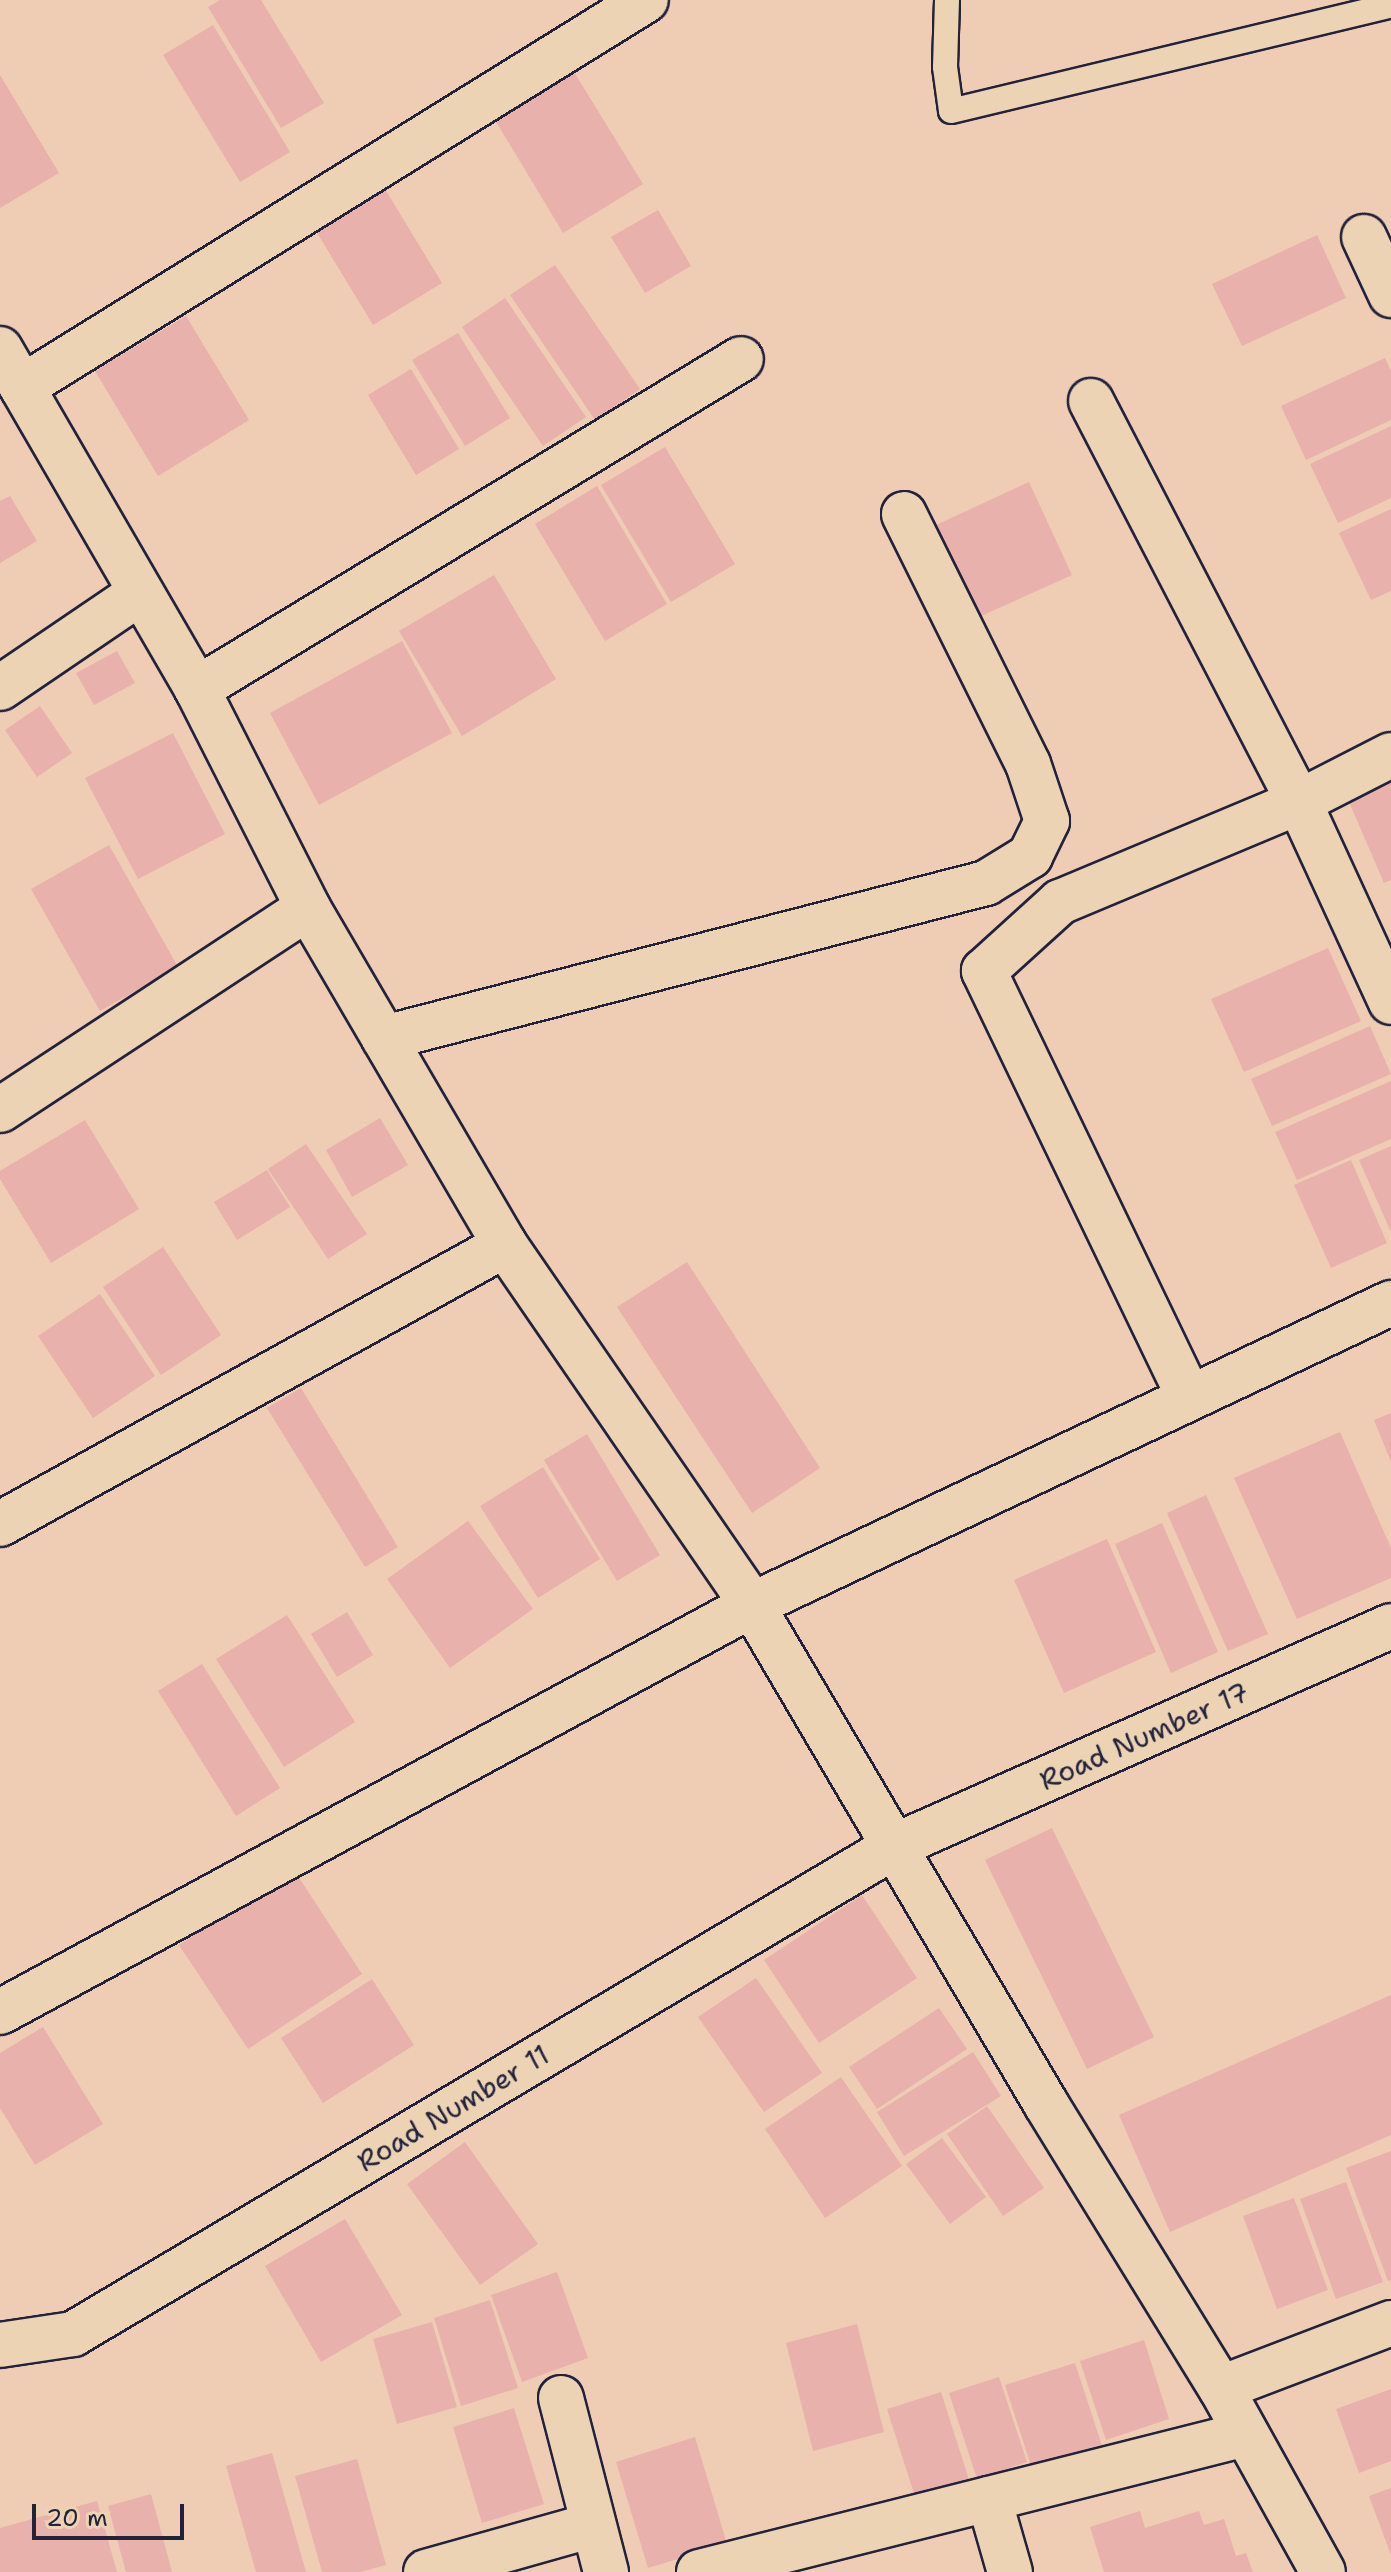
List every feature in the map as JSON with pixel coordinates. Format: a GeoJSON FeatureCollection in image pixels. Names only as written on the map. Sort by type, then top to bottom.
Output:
{"type":"FeatureCollection","features":[{"type":"Feature","properties":{"kind":"street"},"geometry":{"type":"LineString","coordinates":[[22,387],[646,0]]}},
{"type":"Feature","properties":{"kind":"street"},"geometry":{"type":"LineString","coordinates":[[1364,237],[1391,295]]}},
{"type":"Feature","properties":{"kind":"street"},"geometry":{"type":"LineString","coordinates":[[0,349],[197,689],[308,908],[505,1245],[752,1605],[897,1845],[1046,2104],[1221,2388],[1323,2572]]}},
{"type":"Feature","properties":{"kind":"street"},"geometry":{"type":"LineString","coordinates":[[197,689],[741,359]]}},
{"type":"Feature","properties":{"kind":"street"},"geometry":{"type":"LineString","coordinates":[[1091,401],[1299,802],[1391,1002]]}},
{"type":"Feature","properties":{"kind":"street"},"geometry":{"type":"LineString","coordinates":[[384,1038],[986,883],[1030,856],[1047,821],[1028,764],[904,514]]}},
{"type":"Feature","properties":{"kind":"street"},"geometry":{"type":"LineString","coordinates":[[0,688],[140,593]]}},
{"type":"Feature","properties":{"kind":"street"},"geometry":{"type":"LineString","coordinates":[[1189,1397],[984,971],[1060,902],[1299,802],[1391,755]]}},
{"type":"Feature","properties":{"kind":"street"},"geometry":{"type":"LineString","coordinates":[[0,1110],[308,908]]}},
{"type":"Feature","properties":{"kind":"street"},"geometry":{"type":"LineString","coordinates":[[0,1524],[505,1245]]}},
{"type":"Feature","properties":{"kind":"street"},"geometry":{"type":"LineString","coordinates":[[0,2012],[752,1605],[1391,1303]]}},
{"type":"Feature","properties":{"kind":"street","name":"Road Number 17"},"geometry":{"type":"LineString","coordinates":[[897,1845],[1391,1626]]}},
{"type":"Feature","properties":{"kind":"street","name":"Road Number 11"},"geometry":{"type":"LineString","coordinates":[[0,2345],[73,2334],[897,1845]]}},
{"type":"Feature","properties":{"kind":"street"},"geometry":{"type":"LineString","coordinates":[[1221,2388],[1391,2323]]}},
{"type":"Feature","properties":{"kind":"street"},"geometry":{"type":"LineString","coordinates":[[561,2398],[606,2572]]}},
{"type":"Feature","properties":{"kind":"street"},"geometry":{"type":"LineString","coordinates":[[699,2572],[1246,2434]]}},
{"type":"Feature","properties":{"kind":"street"},"geometry":{"type":"LineString","coordinates":[[989,2499],[1010,2572]]}},
{"type":"Feature","properties":{"kind":"street"},"geometry":{"type":"LineString","coordinates":[[426,2572],[593,2525]]}},
{"type":"Feature","properties":{"kind":"lane"},"geometry":{"type":"LineString","coordinates":[[947,0],[945,67],[951,111],[1391,5]]}},
{"type":"Feature","properties":{"kind":"building"},"geometry":{"type":"Polygon","coordinates":[[[220,0],[261,0],[324,103],[281,128],[208,7],[220,0]]]}},
{"type":"Feature","properties":{"kind":"building"},"geometry":{"type":"Polygon","coordinates":[[[213,25],[290,152],[240,182],[163,55],[213,25]]]}},
{"type":"Feature","properties":{"kind":"building"},"geometry":{"type":"Polygon","coordinates":[[[574,72],[643,184],[563,233],[495,120],[574,72]]]}},
{"type":"Feature","properties":{"kind":"building"},"geometry":{"type":"Polygon","coordinates":[[[0,75],[59,173],[0,208],[0,75]]]}},
{"type":"Feature","properties":{"kind":"building"},"geometry":{"type":"Polygon","coordinates":[[[385,189],[442,283],[373,325],[316,231],[385,189]]]}},
{"type":"Feature","properties":{"kind":"building"},"geometry":{"type":"Polygon","coordinates":[[[658,210],[691,266],[645,293],[611,237],[658,210]]]}},
{"type":"Feature","properties":{"kind":"building"},"geometry":{"type":"Polygon","coordinates":[[[1317,235],[1346,298],[1242,346],[1212,284],[1317,235]]]}},
{"type":"Feature","properties":{"kind":"building"},"geometry":{"type":"Polygon","coordinates":[[[555,265],[640,389],[595,420],[510,295],[555,265]]]}},
{"type":"Feature","properties":{"kind":"building"},"geometry":{"type":"Polygon","coordinates":[[[505,298],[586,417],[543,446],[462,327],[505,298]]]}},
{"type":"Feature","properties":{"kind":"building"},"geometry":{"type":"Polygon","coordinates":[[[186,316],[249,420],[158,476],[95,371],[186,316]]]}},
{"type":"Feature","properties":{"kind":"building"},"geometry":{"type":"Polygon","coordinates":[[[458,333],[510,418],[465,446],[412,360],[458,333]]]}},
{"type":"Feature","properties":{"kind":"building"},"geometry":{"type":"Polygon","coordinates":[[[1385,358],[1391,371],[1391,420],[1306,460],[1281,406],[1385,358]]]}},
{"type":"Feature","properties":{"kind":"building"},"geometry":{"type":"Polygon","coordinates":[[[411,369],[459,449],[416,475],[368,395],[411,369]]]}},
{"type":"Feature","properties":{"kind":"building"},"geometry":{"type":"Polygon","coordinates":[[[1391,426],[1391,498],[1338,523],[1310,464],[1391,426]]]}},
{"type":"Feature","properties":{"kind":"building"},"geometry":{"type":"Polygon","coordinates":[[[665,447],[735,564],[671,602],[601,485],[665,447]]]}},
{"type":"Feature","properties":{"kind":"building"},"geometry":{"type":"Polygon","coordinates":[[[1029,482],[1072,575],[979,617],[936,525],[1029,482]]]}},
{"type":"Feature","properties":{"kind":"building"},"geometry":{"type":"Polygon","coordinates":[[[597,486],[667,604],[605,641],[535,524],[597,486]]]}},
{"type":"Feature","properties":{"kind":"building"},"geometry":{"type":"Polygon","coordinates":[[[10,496],[37,541],[0,563],[0,501],[10,496]]]}},
{"type":"Feature","properties":{"kind":"building"},"geometry":{"type":"Polygon","coordinates":[[[1391,509],[1391,591],[1371,600],[1339,533],[1391,509]]]}},
{"type":"Feature","properties":{"kind":"building"},"geometry":{"type":"Polygon","coordinates":[[[494,575],[556,679],[462,736],[399,631],[494,575]]]}},
{"type":"Feature","properties":{"kind":"building"},"geometry":{"type":"Polygon","coordinates":[[[402,641],[452,733],[319,805],[270,713],[402,641]]]}},
{"type":"Feature","properties":{"kind":"building"},"geometry":{"type":"Polygon","coordinates":[[[117,651],[135,683],[94,705],[76,673],[117,651]]]}},
{"type":"Feature","properties":{"kind":"building"},"geometry":{"type":"Polygon","coordinates":[[[40,706],[72,753],[37,777],[5,730],[40,706]]]}},
{"type":"Feature","properties":{"kind":"building"},"geometry":{"type":"Polygon","coordinates":[[[173,733],[225,834],[138,879],[85,778],[173,733]]]}},
{"type":"Feature","properties":{"kind":"building"},"geometry":{"type":"Polygon","coordinates":[[[1391,777],[1391,880],[1384,883],[1346,795],[1391,777]]]}},
{"type":"Feature","properties":{"kind":"building"},"geometry":{"type":"Polygon","coordinates":[[[109,845],[178,967],[100,1011],[31,889],[109,845]]]}},
{"type":"Feature","properties":{"kind":"building"},"geometry":{"type":"Polygon","coordinates":[[[1328,948],[1361,1021],[1244,1072],[1211,999],[1328,948]]]}},
{"type":"Feature","properties":{"kind":"building"},"geometry":{"type":"Polygon","coordinates":[[[1370,1026],[1391,1074],[1272,1126],[1251,1079],[1370,1026]]]}},
{"type":"Feature","properties":{"kind":"building"},"geometry":{"type":"Polygon","coordinates":[[[1391,1081],[1391,1139],[1297,1180],[1275,1132],[1391,1081]]]}},
{"type":"Feature","properties":{"kind":"building"},"geometry":{"type":"Polygon","coordinates":[[[380,1118],[408,1165],[352,1197],[326,1150],[380,1118]]]}},
{"type":"Feature","properties":{"kind":"building"},"geometry":{"type":"Polygon","coordinates":[[[85,1120],[139,1209],[51,1263],[0,1179],[0,1171],[85,1120]]]}},
{"type":"Feature","properties":{"kind":"building"},"geometry":{"type":"Polygon","coordinates":[[[306,1144],[367,1234],[328,1259],[268,1169],[306,1144]]]}},
{"type":"Feature","properties":{"kind":"building"},"geometry":{"type":"Polygon","coordinates":[[[1391,1146],[1391,1232],[1359,1160],[1391,1146]]]}},
{"type":"Feature","properties":{"kind":"building"},"geometry":{"type":"Polygon","coordinates":[[[1351,1160],[1387,1243],[1331,1268],[1294,1185],[1351,1160]]]}},
{"type":"Feature","properties":{"kind":"building"},"geometry":{"type":"Polygon","coordinates":[[[267,1170],[290,1207],[237,1240],[214,1202],[267,1170]]]}},
{"type":"Feature","properties":{"kind":"building"},"geometry":{"type":"Polygon","coordinates":[[[163,1247],[221,1335],[161,1375],[103,1287],[163,1247]]]}},
{"type":"Feature","properties":{"kind":"building"},"geometry":{"type":"Polygon","coordinates":[[[687,1262],[820,1468],[752,1513],[617,1307],[687,1262]]]}},
{"type":"Feature","properties":{"kind":"building"},"geometry":{"type":"Polygon","coordinates":[[[100,1294],[155,1376],[93,1418],[38,1336],[100,1294]]]}},
{"type":"Feature","properties":{"kind":"building"},"geometry":{"type":"Polygon","coordinates":[[[301,1388],[398,1547],[365,1567],[267,1408],[301,1388]]]}},
{"type":"Feature","properties":{"kind":"building"},"geometry":{"type":"Polygon","coordinates":[[[1391,1413],[1391,1462],[1374,1420],[1391,1413]]]}},
{"type":"Feature","properties":{"kind":"building"},"geometry":{"type":"Polygon","coordinates":[[[1340,1432],[1391,1548],[1391,1578],[1297,1619],[1234,1478],[1340,1432]]]}},
{"type":"Feature","properties":{"kind":"building"},"geometry":{"type":"Polygon","coordinates":[[[587,1434],[660,1555],[617,1581],[544,1460],[587,1434]]]}},
{"type":"Feature","properties":{"kind":"building"},"geometry":{"type":"Polygon","coordinates":[[[543,1467],[600,1559],[538,1598],[480,1506],[543,1467]]]}},
{"type":"Feature","properties":{"kind":"building"},"geometry":{"type":"Polygon","coordinates":[[[1206,1495],[1268,1634],[1228,1651],[1167,1513],[1206,1495]]]}},
{"type":"Feature","properties":{"kind":"building"},"geometry":{"type":"Polygon","coordinates":[[[468,1521],[533,1609],[450,1668],[387,1579],[468,1521]]]}},
{"type":"Feature","properties":{"kind":"building"},"geometry":{"type":"Polygon","coordinates":[[[1162,1523],[1218,1652],[1171,1673],[1115,1544],[1162,1523]]]}},
{"type":"Feature","properties":{"kind":"building"},"geometry":{"type":"Polygon","coordinates":[[[1107,1539],[1156,1652],[1064,1693],[1014,1580],[1107,1539]]]}},
{"type":"Feature","properties":{"kind":"building"},"geometry":{"type":"Polygon","coordinates":[[[347,1612],[373,1655],[337,1677],[311,1634],[347,1612]]]}},
{"type":"Feature","properties":{"kind":"building"},"geometry":{"type":"Polygon","coordinates":[[[287,1615],[355,1722],[284,1767],[216,1659],[287,1615]]]}},
{"type":"Feature","properties":{"kind":"building"},"geometry":{"type":"Polygon","coordinates":[[[202,1664],[280,1788],[236,1816],[158,1691],[202,1664]]]}},
{"type":"Feature","properties":{"kind":"building"},"geometry":{"type":"Polygon","coordinates":[[[1052,1828],[1154,2037],[1087,2069],[985,1860],[1052,1828]]]}},
{"type":"Feature","properties":{"kind":"building"},"geometry":{"type":"Polygon","coordinates":[[[294,1870],[362,1974],[248,2049],[179,1945],[294,1870]]]}},
{"type":"Feature","properties":{"kind":"building"},"geometry":{"type":"Polygon","coordinates":[[[862,1895],[917,1978],[819,2043],[764,1960],[862,1895]]]}},
{"type":"Feature","properties":{"kind":"building"},"geometry":{"type":"Polygon","coordinates":[[[756,1978],[822,2073],[764,2112],[698,2017],[756,1978]]]}},
{"type":"Feature","properties":{"kind":"building"},"geometry":{"type":"Polygon","coordinates":[[[372,1979],[414,2045],[323,2103],[281,2038],[372,1979]]]}},
{"type":"Feature","properties":{"kind":"building"},"geometry":{"type":"Polygon","coordinates":[[[1391,1995],[1391,2135],[1170,2232],[1119,2115],[1391,1995]]]}},
{"type":"Feature","properties":{"kind":"building"},"geometry":{"type":"Polygon","coordinates":[[[939,2008],[967,2049],[877,2109],[849,2067],[939,2008]]]}},
{"type":"Feature","properties":{"kind":"building"},"geometry":{"type":"Polygon","coordinates":[[[43,2027],[103,2124],[35,2165],[0,2108],[0,2053],[43,2027]]]}},
{"type":"Feature","properties":{"kind":"building"},"geometry":{"type":"Polygon","coordinates":[[[973,2052],[1001,2096],[904,2156],[877,2112],[973,2052]]]}},
{"type":"Feature","properties":{"kind":"building"},"geometry":{"type":"Polygon","coordinates":[[[841,2077],[902,2166],[825,2218],[765,2129],[841,2077]]]}},
{"type":"Feature","properties":{"kind":"building"},"geometry":{"type":"Polygon","coordinates":[[[987,2106],[1044,2188],[1003,2216],[947,2134],[987,2106]]]}},
{"type":"Feature","properties":{"kind":"building"},"geometry":{"type":"Polygon","coordinates":[[[942,2138],[986,2197],[950,2224],[906,2164],[942,2138]]]}},
{"type":"Feature","properties":{"kind":"building"},"geometry":{"type":"Polygon","coordinates":[[[465,2142],[538,2244],[480,2285],[407,2184],[465,2142]]]}},
{"type":"Feature","properties":{"kind":"building"},"geometry":{"type":"Polygon","coordinates":[[[1391,2151],[1391,2280],[1388,2281],[1346,2168],[1391,2151]]]}},
{"type":"Feature","properties":{"kind":"building"},"geometry":{"type":"Polygon","coordinates":[[[1346,2182],[1383,2282],[1336,2299],[1300,2199],[1346,2182]]]}},
{"type":"Feature","properties":{"kind":"building"},"geometry":{"type":"Polygon","coordinates":[[[1294,2198],[1328,2290],[1277,2309],[1243,2216],[1294,2198]]]}},
{"type":"Feature","properties":{"kind":"building"},"geometry":{"type":"Polygon","coordinates":[[[345,2219],[402,2315],[321,2362],[265,2266],[345,2219]]]}},
{"type":"Feature","properties":{"kind":"building"},"geometry":{"type":"Polygon","coordinates":[[[557,2272],[588,2358],[522,2382],[491,2295],[557,2272]]]}},
{"type":"Feature","properties":{"kind":"building"},"geometry":{"type":"Polygon","coordinates":[[[490,2300],[518,2388],[461,2406],[434,2318],[490,2300]]]}},
{"type":"Feature","properties":{"kind":"building"},"geometry":{"type":"Polygon","coordinates":[[[432,2322],[457,2407],[397,2424],[373,2339],[432,2322]]]}},
{"type":"Feature","properties":{"kind":"building"},"geometry":{"type":"Polygon","coordinates":[[[857,2324],[884,2432],[813,2451],[786,2343],[857,2324]]]}},
{"type":"Feature","properties":{"kind":"building"},"geometry":{"type":"Polygon","coordinates":[[[1144,2340],[1169,2419],[1106,2440],[1080,2361],[1144,2340]]]}},
{"type":"Feature","properties":{"kind":"building"},"geometry":{"type":"Polygon","coordinates":[[[1075,2363],[1103,2449],[1033,2472],[1005,2385],[1075,2363]]]}},
{"type":"Feature","properties":{"kind":"building"},"geometry":{"type":"Polygon","coordinates":[[[999,2377],[1027,2462],[977,2479],[949,2393],[999,2377]]]}},
{"type":"Feature","properties":{"kind":"building"},"geometry":{"type":"Polygon","coordinates":[[[1391,2389],[1391,2461],[1359,2473],[1336,2409],[1391,2389]]]}},
{"type":"Feature","properties":{"kind":"building"},"geometry":{"type":"Polygon","coordinates":[[[941,2392],[972,2489],[918,2506],[887,2409],[941,2392]]]}},
{"type":"Feature","properties":{"kind":"building"},"geometry":{"type":"Polygon","coordinates":[[[514,2408],[544,2504],[482,2523],[453,2427],[514,2408]]]}},
{"type":"Feature","properties":{"kind":"building"},"geometry":{"type":"Polygon","coordinates":[[[695,2437],[727,2544],[648,2568],[616,2462],[695,2437]]]}},
{"type":"Feature","properties":{"kind":"building"},"geometry":{"type":"Polygon","coordinates":[[[272,2453],[306,2572],[256,2572],[226,2466],[272,2453]]]}},
{"type":"Feature","properties":{"kind":"building"},"geometry":{"type":"Polygon","coordinates":[[[357,2459],[386,2565],[360,2572],[322,2572],[295,2476],[357,2459]]]}},
{"type":"Feature","properties":{"kind":"building"},"geometry":{"type":"Polygon","coordinates":[[[1391,2488],[1391,2555],[1369,2496],[1391,2488]]]}},
{"type":"Feature","properties":{"kind":"building"},"geometry":{"type":"Polygon","coordinates":[[[151,2494],[172,2572],[126,2572],[108,2506],[151,2494]]]}},
{"type":"Feature","properties":{"kind":"building"},"geometry":{"type":"Polygon","coordinates":[[[97,2501],[117,2572],[0,2572],[0,2528],[97,2501]]]}},
{"type":"Feature","properties":{"kind":"building"},"geometry":{"type":"Polygon","coordinates":[[[1140,2511],[1145,2528],[1199,2511],[1204,2525],[1224,2519],[1236,2556],[1246,2553],[1253,2572],[1104,2572],[1090,2527],[1140,2511]]]}}]}
